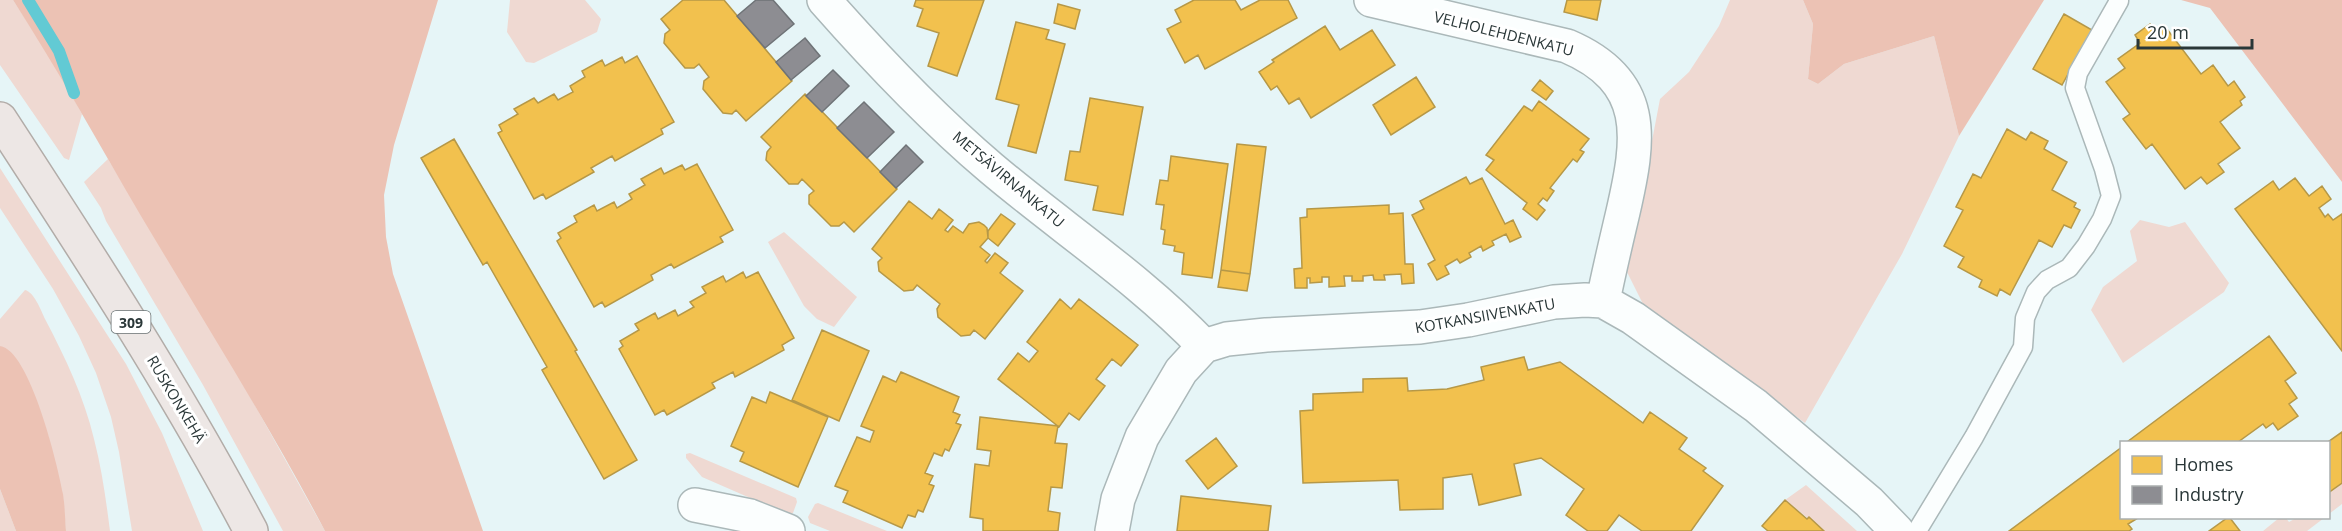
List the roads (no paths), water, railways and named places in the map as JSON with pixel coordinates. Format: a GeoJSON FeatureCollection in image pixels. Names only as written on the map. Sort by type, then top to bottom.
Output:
{"type":"FeatureCollection","features":[{"type":"Feature","properties":{"kind":"main road","name":"RUSKONKEHÄ"},"geometry":{"type":"LineString","coordinates":[[0,119],[110,286],[215,463],[251,531]]}},
{"type":"Feature","properties":{"kind":"street","name":"METSÄVIRNANKATU"},"geometry":{"type":"LineString","coordinates":[[824,0],[863,45],[991,168],[1175,316],[1204,346]]}},
{"type":"Feature","properties":{"kind":"street","name":"VELHOLEHDENKATU"},"geometry":{"type":"LineString","coordinates":[[1371,0],[1567,46],[1588,55],[1609,72],[1619,84],[1628,99],[1636,142],[1632,174],[1603,301]]}},
{"type":"Feature","properties":{"kind":"street","name":"KOTKANSIIVENKATU"},"geometry":{"type":"LineString","coordinates":[[1204,346],[1227,339],[1266,335],[1420,327],[1468,320],[1554,302],[1603,301],[1633,318],[1756,406],[1869,502],[1897,531]]}},
{"type":"Feature","properties":{"kind":"street"},"geometry":{"type":"LineString","coordinates":[[1112,531],[1118,499],[1142,437],[1181,371],[1204,346]]}},
{"type":"Feature","properties":{"kind":"street"},"geometry":{"type":"LineString","coordinates":[[695,505],[750,516],[788,531]]}},
{"type":"Feature","properties":{"kind":"lane"},"geometry":{"type":"LineString","coordinates":[[1917,531],[1974,437],[2023,347],[2025,318],[2036,292],[2047,280],[2068,268],[2086,246],[2102,219],[2111,196],[2104,169],[2075,88],[2078,73],[2119,1]]}},
{"type":"Feature","properties":{"kind":"waterway"},"geometry":{"type":"LineString","coordinates":[[28,0],[59,51],[74,93]]}}]}
